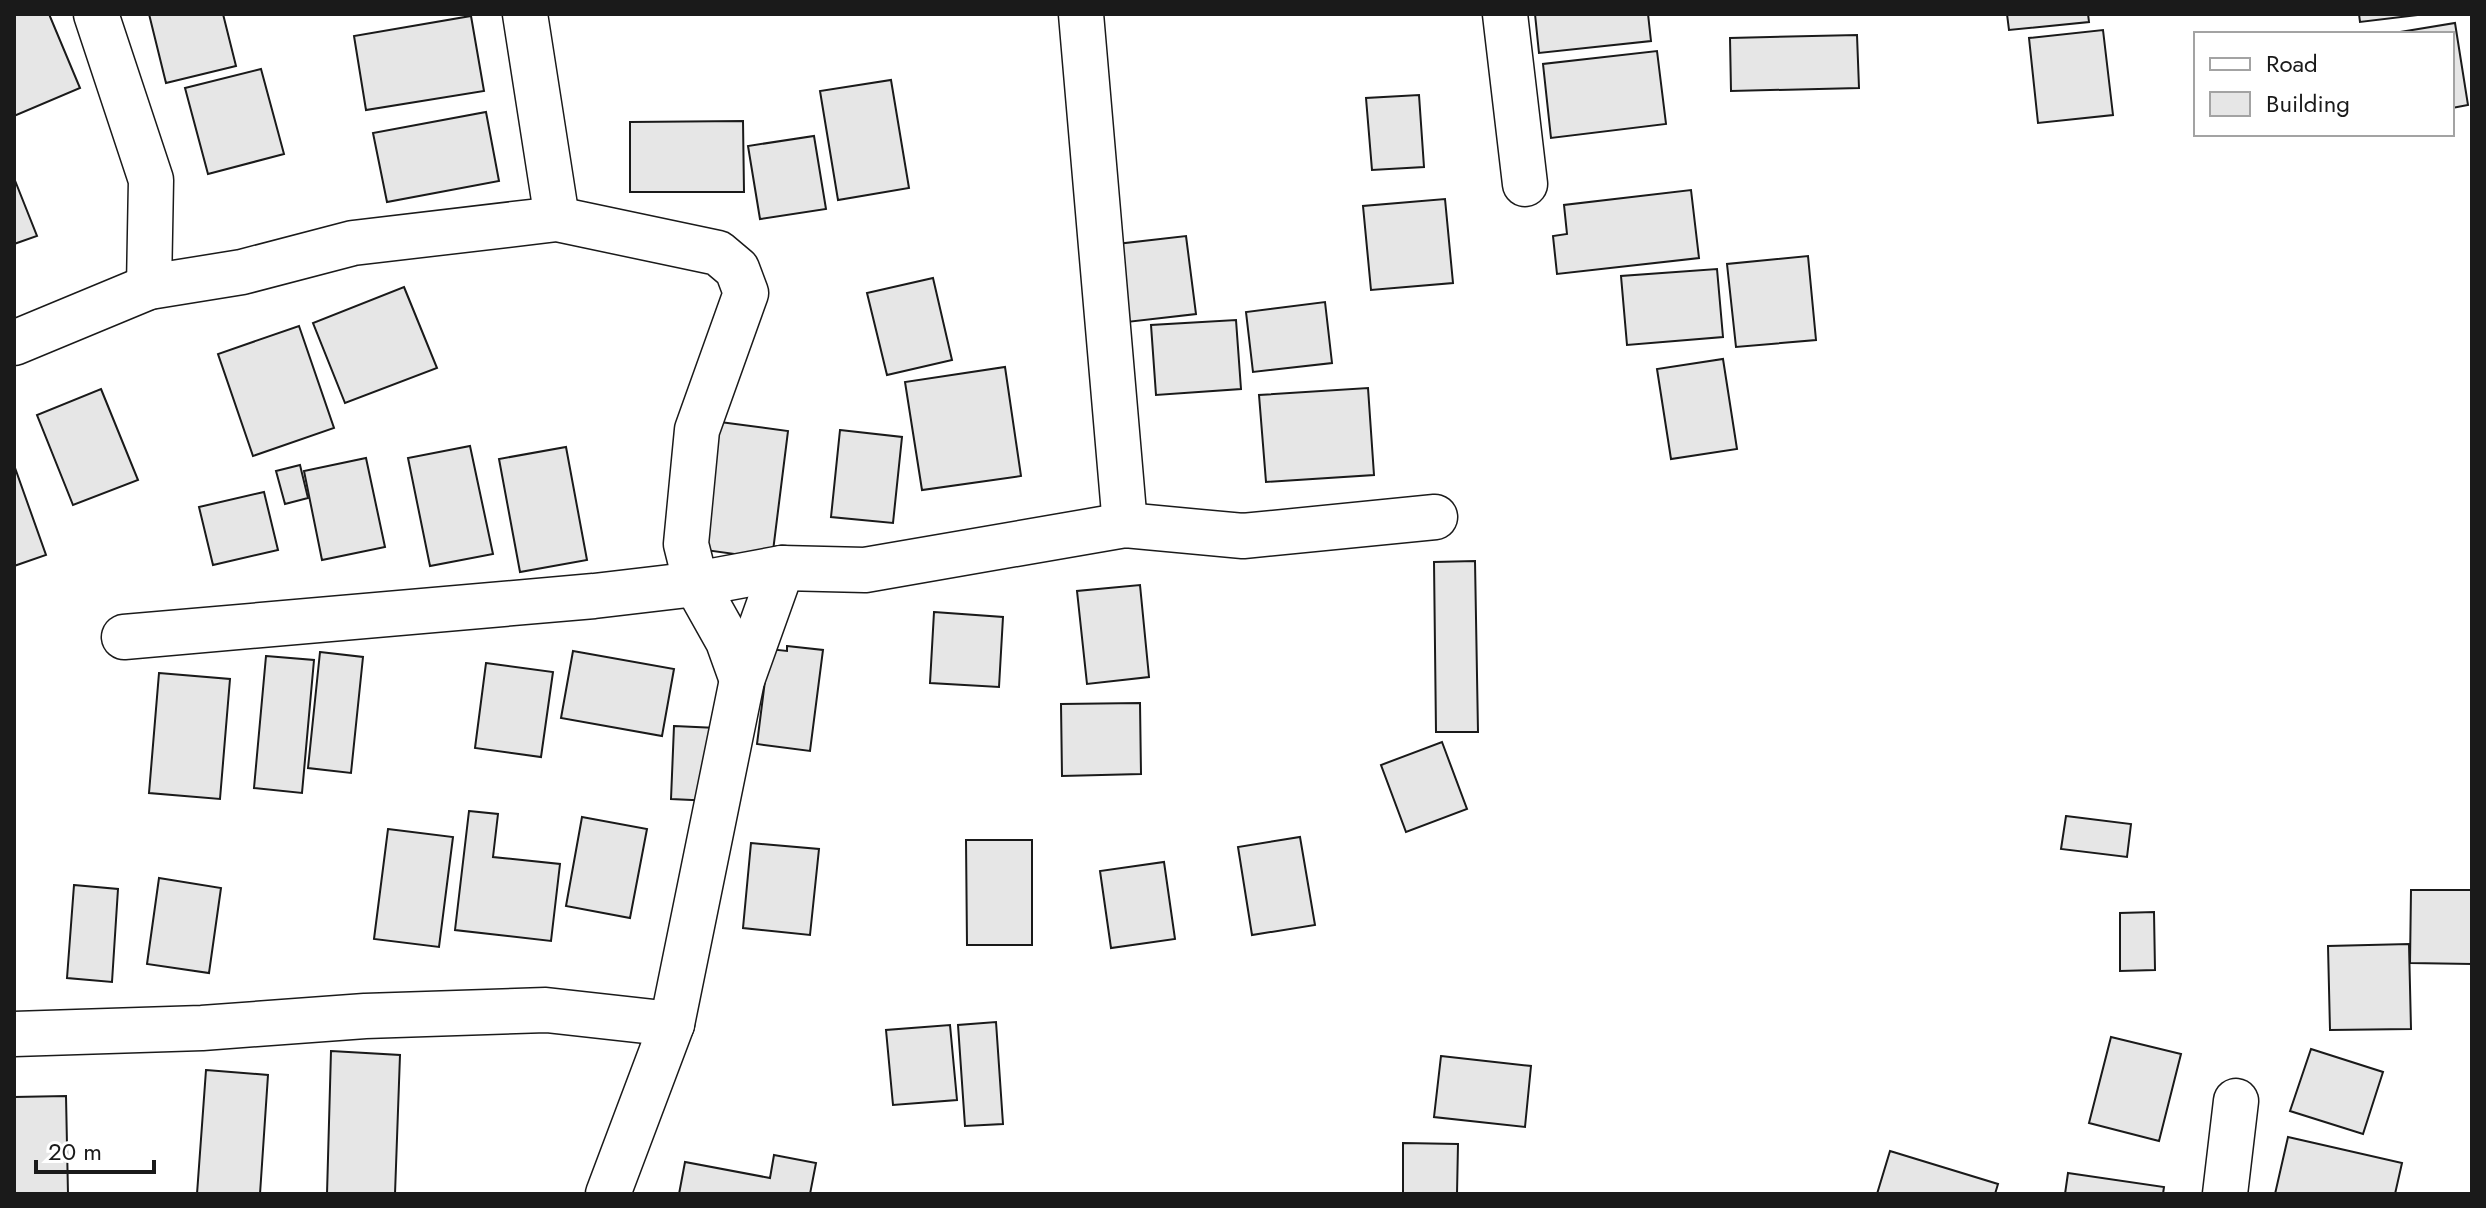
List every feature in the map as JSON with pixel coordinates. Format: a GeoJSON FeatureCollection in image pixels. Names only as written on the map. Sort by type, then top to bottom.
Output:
{"type":"FeatureCollection","features":[{"type":"Feature","properties":{"kind":"street"},"geometry":{"type":"LineString","coordinates":[[96,14],[151,180],[149,287]]}},
{"type":"Feature","properties":{"kind":"street"},"geometry":{"type":"LineString","coordinates":[[525,14],[557,219]]}},
{"type":"Feature","properties":{"kind":"street"},"geometry":{"type":"LineString","coordinates":[[1081,14],[1125,525]]}},
{"type":"Feature","properties":{"kind":"street"},"geometry":{"type":"LineString","coordinates":[[1505,14],[1525,184]]}},
{"type":"Feature","properties":{"kind":"street"},"geometry":{"type":"LineString","coordinates":[[14,343],[149,287],[242,272],[353,243],[557,219],[718,253],[737,269],[746,293],[697,430],[686,544],[696,584],[728,641],[742,680]]}},
{"type":"Feature","properties":{"kind":"street"},"geometry":{"type":"LineString","coordinates":[[124,637],[594,596],[696,584],[782,568],[865,570],[1125,525],[1243,536],[1435,517]]}},
{"type":"Feature","properties":{"kind":"street"},"geometry":{"type":"LineString","coordinates":[[608,1194],[672,1024],[742,680],[782,568]]}},
{"type":"Feature","properties":{"kind":"street"},"geometry":{"type":"LineString","coordinates":[[14,1034],[202,1028],[365,1016],[546,1010],[672,1024]]}},
{"type":"Feature","properties":{"kind":"street"},"geometry":{"type":"LineString","coordinates":[[2225,1194],[2236,1101]]}},
{"type":"Feature","properties":{"kind":"building"},"geometry":{"type":"Polygon","coordinates":[[[14,14],[49,14],[80,88],[14,116],[14,14]]]}},
{"type":"Feature","properties":{"kind":"building"},"geometry":{"type":"Polygon","coordinates":[[[149,14],[223,14],[236,66],[166,83],[149,14]]]}},
{"type":"Feature","properties":{"kind":"building"},"geometry":{"type":"Polygon","coordinates":[[[1535,14],[1648,14],[1651,41],[1539,53],[1535,14]]]}},
{"type":"Feature","properties":{"kind":"building"},"geometry":{"type":"Polygon","coordinates":[[[2007,14],[2088,14],[2089,22],[2009,30],[2007,14]]]}},
{"type":"Feature","properties":{"kind":"building"},"geometry":{"type":"Polygon","coordinates":[[[2359,14],[2426,14],[2360,22],[2359,14]]]}},
{"type":"Feature","properties":{"kind":"building"},"geometry":{"type":"Polygon","coordinates":[[[471,16],[484,91],[366,110],[354,36],[471,16]]]}},
{"type":"Feature","properties":{"kind":"building"},"geometry":{"type":"Polygon","coordinates":[[[2455,23],[2468,105],[2454,108],[2454,32],[2400,32],[2455,23]]]}},
{"type":"Feature","properties":{"kind":"building"},"geometry":{"type":"Polygon","coordinates":[[[2103,30],[2113,115],[2038,123],[2029,38],[2103,30]]]}},
{"type":"Feature","properties":{"kind":"building"},"geometry":{"type":"Polygon","coordinates":[[[1857,35],[1859,88],[1731,91],[1730,38],[1857,35]]]}},
{"type":"Feature","properties":{"kind":"building"},"geometry":{"type":"Polygon","coordinates":[[[1657,51],[1666,124],[1551,138],[1543,64],[1657,51]]]}},
{"type":"Feature","properties":{"kind":"building"},"geometry":{"type":"Polygon","coordinates":[[[261,69],[284,154],[208,174],[185,88],[261,69]]]}},
{"type":"Feature","properties":{"kind":"building"},"geometry":{"type":"Polygon","coordinates":[[[891,80],[909,188],[838,200],[820,91],[891,80]]]}},
{"type":"Feature","properties":{"kind":"building"},"geometry":{"type":"Polygon","coordinates":[[[1419,95],[1424,167],[1372,170],[1366,98],[1419,95]]]}},
{"type":"Feature","properties":{"kind":"building"},"geometry":{"type":"Polygon","coordinates":[[[486,112],[499,181],[387,202],[373,133],[486,112]]]}},
{"type":"Feature","properties":{"kind":"building"},"geometry":{"type":"Polygon","coordinates":[[[743,121],[744,192],[630,192],[630,122],[743,121]]]}},
{"type":"Feature","properties":{"kind":"building"},"geometry":{"type":"Polygon","coordinates":[[[814,136],[826,209],[760,219],[748,146],[814,136]]]}},
{"type":"Feature","properties":{"kind":"building"},"geometry":{"type":"Polygon","coordinates":[[[14,178],[37,236],[14,244],[14,178]]]}},
{"type":"Feature","properties":{"kind":"building"},"geometry":{"type":"Polygon","coordinates":[[[1691,190],[1699,258],[1557,274],[1553,236],[1567,234],[1564,205],[1691,190]]]}},
{"type":"Feature","properties":{"kind":"building"},"geometry":{"type":"Polygon","coordinates":[[[1445,199],[1453,283],[1371,290],[1363,206],[1445,199]]]}},
{"type":"Feature","properties":{"kind":"building"},"geometry":{"type":"Polygon","coordinates":[[[1186,236],[1196,314],[1127,322],[1117,244],[1186,236]]]}},
{"type":"Feature","properties":{"kind":"building"},"geometry":{"type":"Polygon","coordinates":[[[1808,256],[1816,340],[1736,347],[1727,264],[1808,256]]]}},
{"type":"Feature","properties":{"kind":"building"},"geometry":{"type":"Polygon","coordinates":[[[1717,269],[1723,337],[1627,345],[1621,276],[1717,269]]]}},
{"type":"Feature","properties":{"kind":"building"},"geometry":{"type":"Polygon","coordinates":[[[933,278],[952,360],[887,375],[867,293],[933,278]]]}},
{"type":"Feature","properties":{"kind":"building"},"geometry":{"type":"Polygon","coordinates":[[[404,287],[437,368],[345,403],[313,323],[404,287]]]}},
{"type":"Feature","properties":{"kind":"building"},"geometry":{"type":"Polygon","coordinates":[[[1325,302],[1332,363],[1253,372],[1246,312],[1325,302]]]}},
{"type":"Feature","properties":{"kind":"building"},"geometry":{"type":"Polygon","coordinates":[[[1236,320],[1241,389],[1156,395],[1151,325],[1236,320]]]}},
{"type":"Feature","properties":{"kind":"building"},"geometry":{"type":"Polygon","coordinates":[[[299,326],[334,428],[253,456],[218,354],[299,326]]]}},
{"type":"Feature","properties":{"kind":"building"},"geometry":{"type":"Polygon","coordinates":[[[1723,359],[1737,449],[1671,459],[1657,369],[1723,359]]]}},
{"type":"Feature","properties":{"kind":"building"},"geometry":{"type":"Polygon","coordinates":[[[1005,367],[1021,476],[922,490],[905,382],[1005,367]]]}},
{"type":"Feature","properties":{"kind":"building"},"geometry":{"type":"Polygon","coordinates":[[[1368,388],[1374,475],[1266,482],[1259,395],[1368,388]]]}},
{"type":"Feature","properties":{"kind":"building"},"geometry":{"type":"Polygon","coordinates":[[[101,389],[138,480],[73,505],[37,415],[101,389]]]}},
{"type":"Feature","properties":{"kind":"building"},"geometry":{"type":"Polygon","coordinates":[[[720,422],[788,431],[772,559],[705,550],[720,422]]]}},
{"type":"Feature","properties":{"kind":"building"},"geometry":{"type":"Polygon","coordinates":[[[840,430],[902,437],[893,523],[831,517],[840,430]]]}},
{"type":"Feature","properties":{"kind":"building"},"geometry":{"type":"Polygon","coordinates":[[[470,446],[493,554],[430,566],[408,458],[470,446]]]}},
{"type":"Feature","properties":{"kind":"building"},"geometry":{"type":"Polygon","coordinates":[[[566,447],[587,560],[520,572],[499,459],[566,447]]]}},
{"type":"Feature","properties":{"kind":"building"},"geometry":{"type":"Polygon","coordinates":[[[366,458],[385,547],[322,560],[304,471],[366,458]]]}},
{"type":"Feature","properties":{"kind":"building"},"geometry":{"type":"Polygon","coordinates":[[[14,465],[46,555],[14,566],[14,465]]]}},
{"type":"Feature","properties":{"kind":"building"},"geometry":{"type":"Polygon","coordinates":[[[300,465],[308,498],[285,504],[276,471],[300,465]]]}},
{"type":"Feature","properties":{"kind":"building"},"geometry":{"type":"Polygon","coordinates":[[[264,492],[278,550],[213,565],[199,507],[264,492]]]}},
{"type":"Feature","properties":{"kind":"building"},"geometry":{"type":"Polygon","coordinates":[[[1475,561],[1478,732],[1436,732],[1434,562],[1475,561]]]}},
{"type":"Feature","properties":{"kind":"building"},"geometry":{"type":"Polygon","coordinates":[[[1140,585],[1149,677],[1087,684],[1077,591],[1140,585]]]}},
{"type":"Feature","properties":{"kind":"building"},"geometry":{"type":"Polygon","coordinates":[[[934,612],[1003,617],[999,687],[930,683],[934,612]]]}},
{"type":"Feature","properties":{"kind":"building"},"geometry":{"type":"Polygon","coordinates":[[[787,646],[823,650],[810,751],[757,744],[769,649],[787,651],[787,646]]]}},
{"type":"Feature","properties":{"kind":"building"},"geometry":{"type":"Polygon","coordinates":[[[573,651],[674,669],[662,736],[561,718],[573,651]]]}},
{"type":"Feature","properties":{"kind":"building"},"geometry":{"type":"Polygon","coordinates":[[[320,652],[363,657],[351,773],[308,768],[320,652]]]}},
{"type":"Feature","properties":{"kind":"building"},"geometry":{"type":"Polygon","coordinates":[[[266,656],[314,660],[302,793],[254,788],[266,656]]]}},
{"type":"Feature","properties":{"kind":"building"},"geometry":{"type":"Polygon","coordinates":[[[486,663],[553,672],[541,757],[475,748],[486,663]]]}},
{"type":"Feature","properties":{"kind":"building"},"geometry":{"type":"Polygon","coordinates":[[[159,673],[230,679],[220,799],[149,793],[159,673]]]}},
{"type":"Feature","properties":{"kind":"building"},"geometry":{"type":"Polygon","coordinates":[[[1140,703],[1141,774],[1062,776],[1061,704],[1140,703]]]}},
{"type":"Feature","properties":{"kind":"building"},"geometry":{"type":"Polygon","coordinates":[[[674,726],[717,728],[713,801],[671,799],[674,726]]]}},
{"type":"Feature","properties":{"kind":"building"},"geometry":{"type":"Polygon","coordinates":[[[1442,742],[1467,809],[1406,832],[1381,765],[1442,742]]]}},
{"type":"Feature","properties":{"kind":"building"},"geometry":{"type":"Polygon","coordinates":[[[469,811],[498,814],[493,857],[560,864],[551,941],[455,930],[469,811]]]}},
{"type":"Feature","properties":{"kind":"building"},"geometry":{"type":"Polygon","coordinates":[[[2066,816],[2131,824],[2127,857],[2061,849],[2066,816]]]}},
{"type":"Feature","properties":{"kind":"building"},"geometry":{"type":"Polygon","coordinates":[[[582,817],[647,829],[630,918],[566,906],[582,817]]]}},
{"type":"Feature","properties":{"kind":"building"},"geometry":{"type":"Polygon","coordinates":[[[388,829],[453,837],[439,947],[374,939],[388,829]]]}},
{"type":"Feature","properties":{"kind":"building"},"geometry":{"type":"Polygon","coordinates":[[[1300,837],[1315,925],[1252,935],[1238,847],[1300,837]]]}},
{"type":"Feature","properties":{"kind":"building"},"geometry":{"type":"Polygon","coordinates":[[[966,840],[1032,840],[1032,945],[967,945],[966,840]]]}},
{"type":"Feature","properties":{"kind":"building"},"geometry":{"type":"Polygon","coordinates":[[[751,843],[819,849],[810,935],[743,928],[751,843]]]}},
{"type":"Feature","properties":{"kind":"building"},"geometry":{"type":"Polygon","coordinates":[[[1164,862],[1175,939],[1111,948],[1100,871],[1164,862]]]}},
{"type":"Feature","properties":{"kind":"building"},"geometry":{"type":"Polygon","coordinates":[[[159,878],[221,888],[209,973],[147,964],[159,878]]]}},
{"type":"Feature","properties":{"kind":"building"},"geometry":{"type":"Polygon","coordinates":[[[74,885],[118,889],[112,982],[67,978],[74,885]]]}},
{"type":"Feature","properties":{"kind":"building"},"geometry":{"type":"Polygon","coordinates":[[[2411,890],[2472,890],[2472,964],[2410,963],[2411,890]]]}},
{"type":"Feature","properties":{"kind":"building"},"geometry":{"type":"Polygon","coordinates":[[[2154,912],[2155,970],[2120,971],[2120,913],[2154,912]]]}},
{"type":"Feature","properties":{"kind":"building"},"geometry":{"type":"Polygon","coordinates":[[[2409,944],[2411,1029],[2330,1030],[2328,946],[2409,944]]]}},
{"type":"Feature","properties":{"kind":"building"},"geometry":{"type":"Polygon","coordinates":[[[996,1022],[1003,1124],[965,1126],[958,1025],[996,1022]]]}},
{"type":"Feature","properties":{"kind":"building"},"geometry":{"type":"Polygon","coordinates":[[[950,1025],[957,1100],[893,1105],[886,1030],[950,1025]]]}},
{"type":"Feature","properties":{"kind":"building"},"geometry":{"type":"Polygon","coordinates":[[[2111,1037],[2181,1054],[2159,1141],[2089,1123],[2111,1037]]]}},
{"type":"Feature","properties":{"kind":"building"},"geometry":{"type":"Polygon","coordinates":[[[2311,1049],[2383,1072],[2363,1134],[2290,1111],[2311,1049]]]}},
{"type":"Feature","properties":{"kind":"building"},"geometry":{"type":"Polygon","coordinates":[[[331,1051],[400,1055],[395,1194],[327,1194],[331,1051]]]}},
{"type":"Feature","properties":{"kind":"building"},"geometry":{"type":"Polygon","coordinates":[[[1441,1056],[1531,1066],[1525,1127],[1434,1117],[1441,1056]]]}},
{"type":"Feature","properties":{"kind":"building"},"geometry":{"type":"Polygon","coordinates":[[[206,1070],[268,1075],[260,1194],[197,1194],[206,1070]]]}},
{"type":"Feature","properties":{"kind":"building"},"geometry":{"type":"Polygon","coordinates":[[[66,1096],[68,1194],[14,1194],[14,1097],[66,1096]]]}},
{"type":"Feature","properties":{"kind":"building"},"geometry":{"type":"Polygon","coordinates":[[[2288,1137],[2402,1163],[2395,1194],[2275,1194],[2288,1137]]]}},
{"type":"Feature","properties":{"kind":"building"},"geometry":{"type":"Polygon","coordinates":[[[1403,1143],[1458,1144],[1457,1194],[1403,1194],[1403,1143]]]}},
{"type":"Feature","properties":{"kind":"building"},"geometry":{"type":"Polygon","coordinates":[[[1890,1151],[1998,1184],[1995,1194],[1877,1194],[1890,1151]]]}},
{"type":"Feature","properties":{"kind":"building"},"geometry":{"type":"Polygon","coordinates":[[[774,1155],[816,1163],[810,1194],[679,1194],[685,1162],[770,1178],[774,1155]]]}},
{"type":"Feature","properties":{"kind":"building"},"geometry":{"type":"Polygon","coordinates":[[[2068,1173],[2164,1187],[2163,1194],[2065,1194],[2068,1173]]]}}]}
